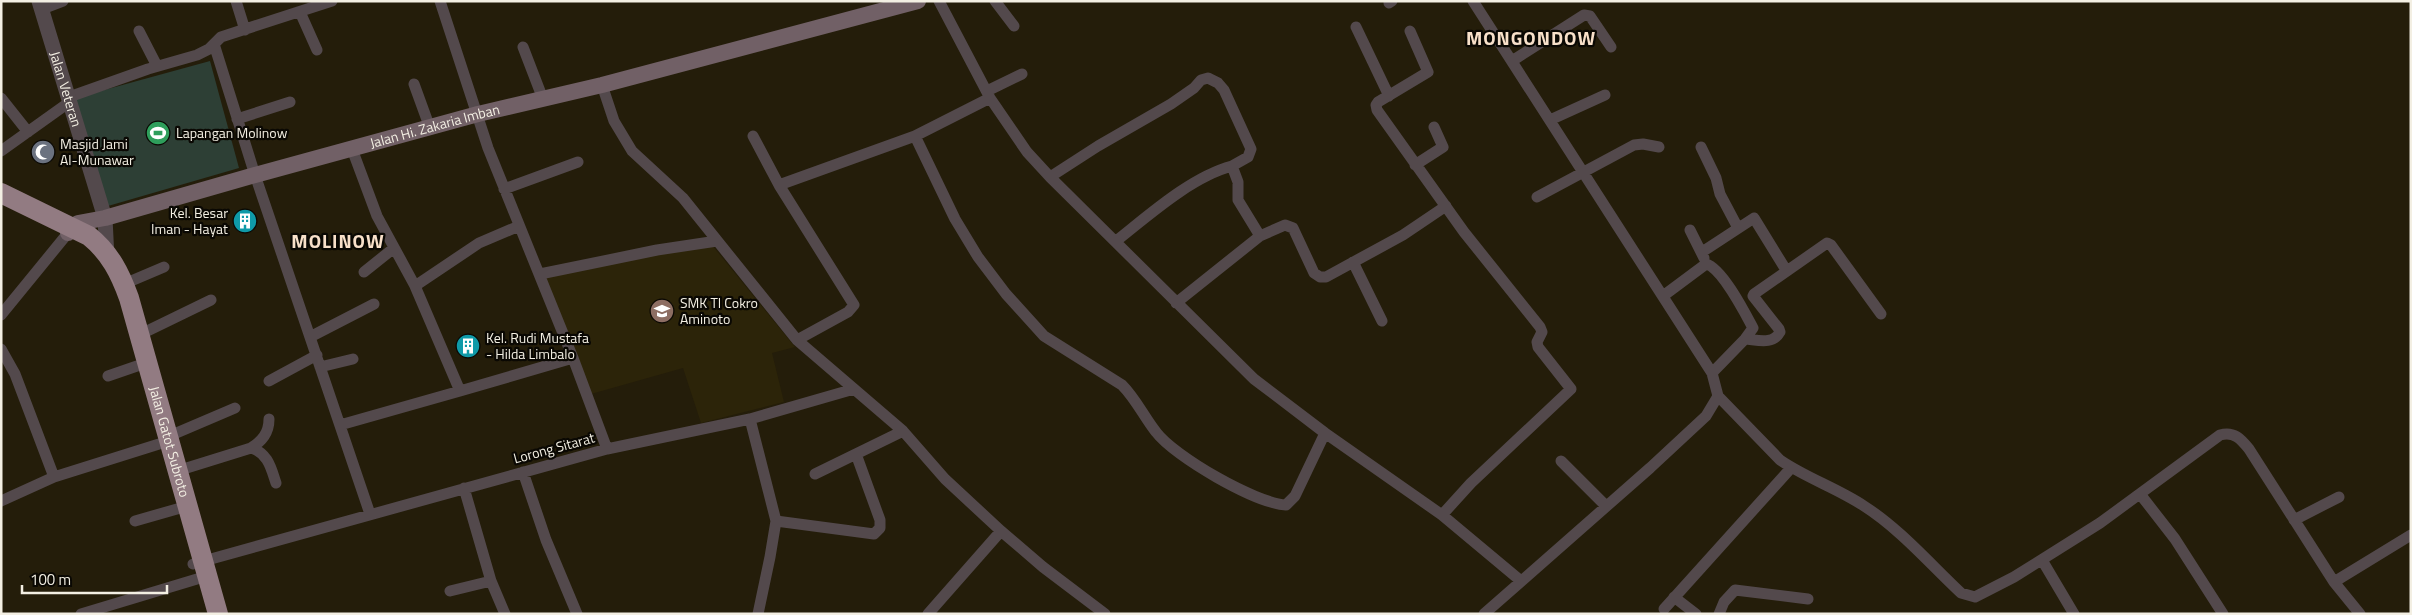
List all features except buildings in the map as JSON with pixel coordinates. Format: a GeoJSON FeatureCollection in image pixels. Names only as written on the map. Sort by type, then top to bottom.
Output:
{"type":"FeatureCollection","features":[{"type":"Feature","properties":{"kind":"highway"},"geometry":{"type":"LineString","coordinates":[[1,192],[71,230],[114,270]]}},
{"type":"Feature","properties":{"kind":"highway"},"geometry":{"type":"LineString","coordinates":[[1,201],[71,230]]}},
{"type":"Feature","properties":{"kind":"highway","name":"Jalan Gatot Subroto"},"geometry":{"type":"LineString","coordinates":[[114,270],[133,326],[163,440],[177,509],[197,568],[218,614]]}},
{"type":"Feature","properties":{"kind":"highway","name":"Jalan Gatot Subroto"},"geometry":{"type":"LineString","coordinates":[[133,326],[137,366],[163,440],[177,471],[207,614]]}},
{"type":"Feature","properties":{"kind":"main road","name":"Jalan Hi. Zakaria Imban"},"geometry":{"type":"LineString","coordinates":[[71,230],[78,224],[478,114],[602,85],[918,1]]}},
{"type":"Feature","properties":{"kind":"street"},"geometry":{"type":"LineString","coordinates":[[40,5],[63,1]]}},
{"type":"Feature","properties":{"kind":"street"},"geometry":{"type":"LineString","coordinates":[[236,1],[245,30]]}},
{"type":"Feature","properties":{"kind":"street"},"geometry":{"type":"LineString","coordinates":[[1,151],[70,99],[157,66],[197,55],[221,37],[332,1]]}},
{"type":"Feature","properties":{"kind":"street","name":"Lorong Sitarat"},"geometry":{"type":"LineString","coordinates":[[81,614],[197,568],[370,514],[607,449],[540,274],[504,189],[440,1]]}},
{"type":"Feature","properties":{"kind":"street"},"geometry":{"type":"LineString","coordinates":[[939,1],[988,95],[1027,152],[1050,177],[1254,378],[1325,433],[1442,515],[1517,585]]}},
{"type":"Feature","properties":{"kind":"street"},"geometry":{"type":"LineString","coordinates":[[995,1],[1014,26]]}},
{"type":"Feature","properties":{"kind":"street"},"geometry":{"type":"LineString","coordinates":[[1473,1],[1712,373],[1718,396],[1772,454],[1791,468],[1862,504],[1880,516],[1961,593],[1968,596],[1982,595],[2042,560],[2112,515],[2220,435],[2232,434],[2241,439],[2249,449],[2334,582],[2360,614]]}},
{"type":"Feature","properties":{"kind":"street","name":"Jalan Veteran"},"geometry":{"type":"LineString","coordinates":[[40,5],[105,218],[114,270]]}},
{"type":"Feature","properties":{"kind":"street"},"geometry":{"type":"LineString","coordinates":[[300,12],[317,50]]}},
{"type":"Feature","properties":{"kind":"street"},"geometry":{"type":"LineString","coordinates":[[1512,61],[1584,14],[1590,16],[1610,48]]}},
{"type":"Feature","properties":{"kind":"street"},"geometry":{"type":"LineString","coordinates":[[1356,27],[1389,96]]}},
{"type":"Feature","properties":{"kind":"street"},"geometry":{"type":"LineString","coordinates":[[138,31],[157,66]]}},
{"type":"Feature","properties":{"kind":"street"},"geometry":{"type":"LineString","coordinates":[[1410,31],[1428,72],[1378,102],[1376,105],[1377,110],[1482,256],[1540,327],[1542,332],[1537,342],[1538,347],[1571,389],[1471,483],[1442,515]]}},
{"type":"Feature","properties":{"kind":"street"},"geometry":{"type":"LineString","coordinates":[[214,44],[255,175],[370,514]]}},
{"type":"Feature","properties":{"kind":"street"},"geometry":{"type":"LineString","coordinates":[[522,47],[543,99]]}},
{"type":"Feature","properties":{"kind":"street"},"geometry":{"type":"LineString","coordinates":[[779,186],[915,136],[1022,74]]}},
{"type":"Feature","properties":{"kind":"street"},"geometry":{"type":"LineString","coordinates":[[1050,177],[1098,146],[1171,104],[1194,88],[1201,80],[1208,78],[1218,84],[1224,90],[1251,149],[1248,157],[1232,166],[1217,170],[1186,189],[1116,241]]}},
{"type":"Feature","properties":{"kind":"street"},"geometry":{"type":"LineString","coordinates":[[414,84],[430,128]]}},
{"type":"Feature","properties":{"kind":"street"},"geometry":{"type":"LineString","coordinates":[[602,85],[623,139],[642,161],[683,198],[797,340],[903,431],[945,479],[1001,531],[1043,567],[1105,614]]}},
{"type":"Feature","properties":{"kind":"street"},"geometry":{"type":"LineString","coordinates":[[1550,120],[1604,95]]}},
{"type":"Feature","properties":{"kind":"street"},"geometry":{"type":"LineString","coordinates":[[1,98],[28,132]]}},
{"type":"Feature","properties":{"kind":"street"},"geometry":{"type":"LineString","coordinates":[[238,119],[290,102]]}},
{"type":"Feature","properties":{"kind":"street"},"geometry":{"type":"LineString","coordinates":[[1415,165],[1443,147],[1434,127]]}},
{"type":"Feature","properties":{"kind":"street"},"geometry":{"type":"LineString","coordinates":[[753,136],[779,186],[854,305],[848,312],[797,340]]}},
{"type":"Feature","properties":{"kind":"street"},"geometry":{"type":"LineString","coordinates":[[915,136],[955,219],[978,257],[1006,294],[1044,336],[1122,385],[1131,394],[1157,433],[1172,448],[1223,480],[1276,504],[1286,505],[1295,496],[1325,433]]}},
{"type":"Feature","properties":{"kind":"street"},"geometry":{"type":"LineString","coordinates":[[1537,197],[1634,145],[1659,146]]}},
{"type":"Feature","properties":{"kind":"street"},"geometry":{"type":"LineString","coordinates":[[1702,147],[1716,178],[1720,194],[1738,228]]}},
{"type":"Feature","properties":{"kind":"street"},"geometry":{"type":"LineString","coordinates":[[352,149],[374,209],[415,286],[460,391]]}},
{"type":"Feature","properties":{"kind":"street"},"geometry":{"type":"LineString","coordinates":[[504,189],[578,162]]}},
{"type":"Feature","properties":{"kind":"street"},"geometry":{"type":"LineString","coordinates":[[1232,166],[1238,182],[1238,200],[1260,236]]}},
{"type":"Feature","properties":{"kind":"street"},"geometry":{"type":"LineString","coordinates":[[1176,303],[1260,236],[1285,225],[1293,228],[1309,267],[1320,277],[1326,277],[1403,235],[1446,206]]}},
{"type":"Feature","properties":{"kind":"street"},"geometry":{"type":"LineString","coordinates":[[1702,252],[1751,219],[1757,220],[1786,270]]}},
{"type":"Feature","properties":{"kind":"street"},"geometry":{"type":"LineString","coordinates":[[415,286],[479,243],[519,226]]}},
{"type":"Feature","properties":{"kind":"street"},"geometry":{"type":"LineString","coordinates":[[1,315],[71,230]]}},
{"type":"Feature","properties":{"kind":"street"},"geometry":{"type":"LineString","coordinates":[[1690,230],[1706,264]]}},
{"type":"Feature","properties":{"kind":"street"},"geometry":{"type":"LineString","coordinates":[[540,274],[657,250],[717,241]]}},
{"type":"Feature","properties":{"kind":"street"},"geometry":{"type":"LineString","coordinates":[[1745,339],[1767,341],[1778,336],[1779,329],[1753,296],[1756,291],[1827,243],[1831,245],[1880,314]]}},
{"type":"Feature","properties":{"kind":"street"},"geometry":{"type":"LineString","coordinates":[[364,272],[394,248]]}},
{"type":"Feature","properties":{"kind":"street"},"geometry":{"type":"LineString","coordinates":[[1353,262],[1382,321]]}},
{"type":"Feature","properties":{"kind":"street"},"geometry":{"type":"LineString","coordinates":[[1662,296],[1706,264]]}},
{"type":"Feature","properties":{"kind":"street"},"geometry":{"type":"LineString","coordinates":[[1706,264],[1713,266],[1729,286],[1752,328],[1745,339],[1712,373]]}},
{"type":"Feature","properties":{"kind":"street"},"geometry":{"type":"LineString","coordinates":[[114,270],[164,267]]}},
{"type":"Feature","properties":{"kind":"street"},"geometry":{"type":"LineString","coordinates":[[133,326],[211,300]]}},
{"type":"Feature","properties":{"kind":"street"},"geometry":{"type":"LineString","coordinates":[[310,337],[374,304]]}},
{"type":"Feature","properties":{"kind":"street"},"geometry":{"type":"LineString","coordinates":[[1,349],[15,374],[54,477]]}},
{"type":"Feature","properties":{"kind":"street"},"geometry":{"type":"LineString","coordinates":[[269,381],[317,356]]}},
{"type":"Feature","properties":{"kind":"street"},"geometry":{"type":"LineString","coordinates":[[320,367],[353,358]]}},
{"type":"Feature","properties":{"kind":"street"},"geometry":{"type":"LineString","coordinates":[[340,425],[573,358]]}},
{"type":"Feature","properties":{"kind":"street"},"geometry":{"type":"LineString","coordinates":[[108,376],[137,366]]}},
{"type":"Feature","properties":{"kind":"street"},"geometry":{"type":"LineString","coordinates":[[607,449],[750,419],[854,389]]}},
{"type":"Feature","properties":{"kind":"street"},"geometry":{"type":"LineString","coordinates":[[1487,611],[1706,416],[1718,396]]}},
{"type":"Feature","properties":{"kind":"street"},"geometry":{"type":"LineString","coordinates":[[1,501],[54,477],[163,440],[234,408]]}},
{"type":"Feature","properties":{"kind":"street"},"geometry":{"type":"LineString","coordinates":[[177,471],[252,448],[266,435],[269,419]]}},
{"type":"Feature","properties":{"kind":"street"},"geometry":{"type":"LineString","coordinates":[[750,419],[776,521],[758,614]]}},
{"type":"Feature","properties":{"kind":"street"},"geometry":{"type":"LineString","coordinates":[[815,474],[903,431]]}},
{"type":"Feature","properties":{"kind":"street"},"geometry":{"type":"LineString","coordinates":[[252,448],[265,456],[276,483]]}},
{"type":"Feature","properties":{"kind":"street"},"geometry":{"type":"LineString","coordinates":[[776,521],[874,534],[880,528],[880,520],[856,454]]}},
{"type":"Feature","properties":{"kind":"street"},"geometry":{"type":"LineString","coordinates":[[1561,461],[1606,506]]}},
{"type":"Feature","properties":{"kind":"street"},"geometry":{"type":"LineString","coordinates":[[1664,609],[1791,468]]}},
{"type":"Feature","properties":{"kind":"street"},"geometry":{"type":"LineString","coordinates":[[523,472],[546,540],[577,614]]}},
{"type":"Feature","properties":{"kind":"street"},"geometry":{"type":"LineString","coordinates":[[464,488],[491,581],[505,614]]}},
{"type":"Feature","properties":{"kind":"street"},"geometry":{"type":"LineString","coordinates":[[2140,494],[2174,539],[2223,614]]}},
{"type":"Feature","properties":{"kind":"street"},"geometry":{"type":"LineString","coordinates":[[2294,520],[2339,497]]}},
{"type":"Feature","properties":{"kind":"street"},"geometry":{"type":"LineString","coordinates":[[135,521],[177,509]]}},
{"type":"Feature","properties":{"kind":"street"},"geometry":{"type":"LineString","coordinates":[[928,614],[1001,531]]}},
{"type":"Feature","properties":{"kind":"street"},"geometry":{"type":"LineString","coordinates":[[2334,582],[2411,535]]}},
{"type":"Feature","properties":{"kind":"street"},"geometry":{"type":"LineString","coordinates":[[2042,560],[2074,614]]}},
{"type":"Feature","properties":{"kind":"street"},"geometry":{"type":"LineString","coordinates":[[450,591],[491,581]]}},
{"type":"Feature","properties":{"kind":"street"},"geometry":{"type":"LineString","coordinates":[[1719,614],[1724,602],[1735,590],[1808,599]]}},
{"type":"Feature","properties":{"kind":"street"},"geometry":{"type":"LineString","coordinates":[[1674,597],[1696,614]]}},
{"type":"Feature","properties":{"kind":"shaded area","name":"SMK TI Cokro Aminoto"},"geometry":{"type":"Polygon","coordinates":[[[712,245],[795,347],[772,353],[784,402],[701,423],[683,368],[591,394],[543,274],[712,245]]]}},
{"type":"Feature","properties":{"kind":"green space","name":"Lapangan Molinow"},"geometry":{"type":"Polygon","coordinates":[[[210,61],[239,168],[108,206],[75,98],[210,61]]]}},
{"type":"Feature","properties":{"kind":"place","name":"Lapangan Molinow"},"geometry":{"type":"Point","coordinates":[158,133]}},
{"type":"Feature","properties":{"kind":"place","name":"Masjid Jami Al-Munawar"},"geometry":{"type":"Point","coordinates":[43,152]}},
{"type":"Feature","properties":{"kind":"place","name":"Kel. Besar Iman - Hayat"},"geometry":{"type":"Point","coordinates":[245,221]}},
{"type":"Feature","properties":{"kind":"place","name":"SMK TI Cokro Aminoto"},"geometry":{"type":"Point","coordinates":[662,311]}},
{"type":"Feature","properties":{"kind":"place","name":"Kel. Rudi Mustafa - Hilda Limbalo"},"geometry":{"type":"Point","coordinates":[468,346]}},
{"type":"Feature","properties":{"kind":"district","name":"MONGONDOW"},"geometry":{"type":"Point","coordinates":[1531,38]}},
{"type":"Feature","properties":{"kind":"district","name":"MOLINOW"},"geometry":{"type":"Point","coordinates":[338,241]}}]}
